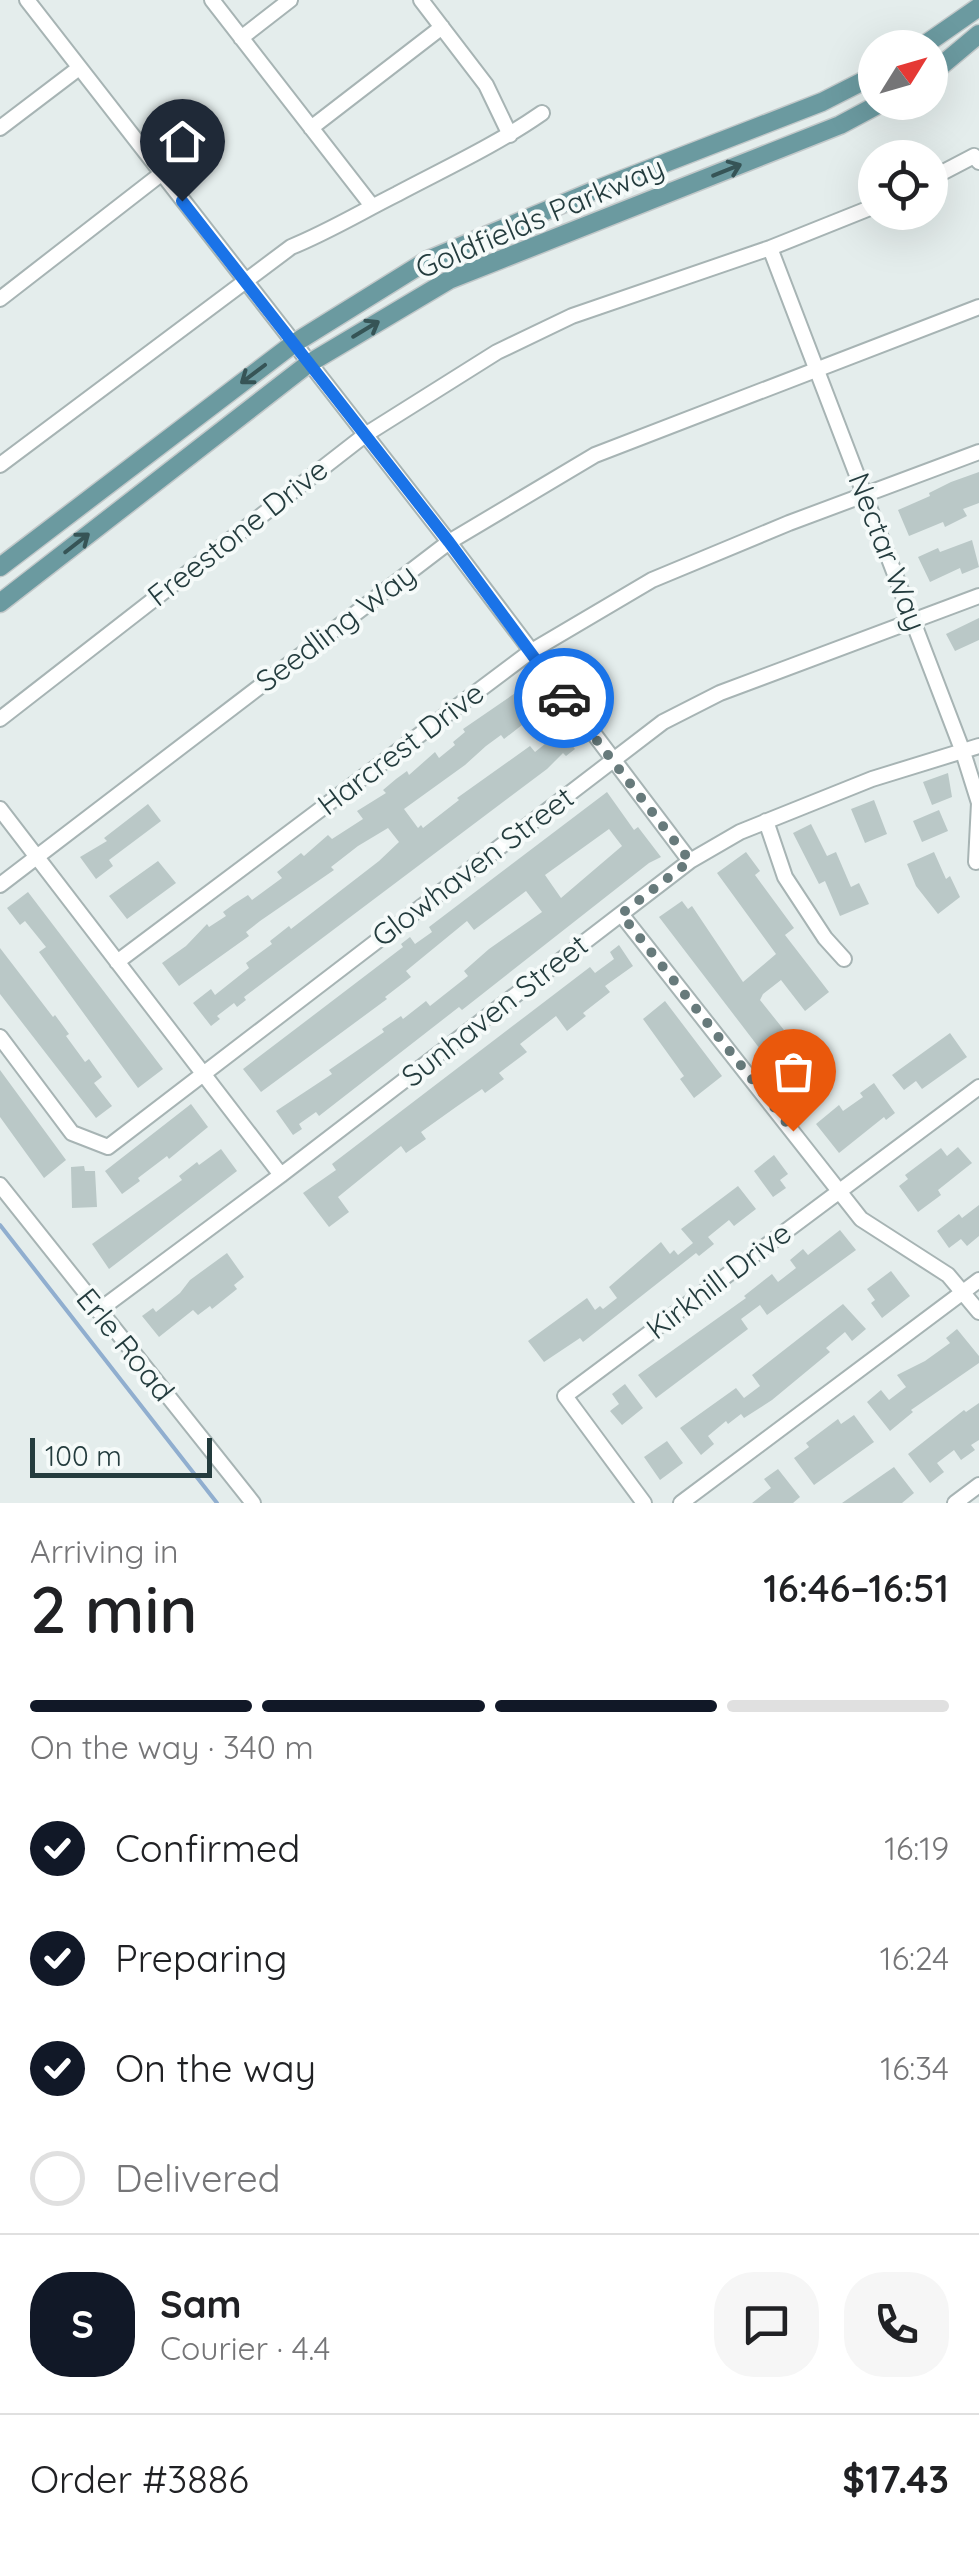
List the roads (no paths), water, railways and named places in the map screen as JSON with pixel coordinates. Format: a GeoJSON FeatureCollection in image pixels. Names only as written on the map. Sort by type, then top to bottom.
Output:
{"type":"FeatureCollection","features":[{"type":"Feature","properties":{"kind":"main road"},"geometry":{"type":"LineString","coordinates":[[945,30],[979,7]]}},
{"type":"Feature","properties":{"kind":"main road"},"geometry":{"type":"LineString","coordinates":[[948,61],[979,34]]}},
{"type":"Feature","properties":{"kind":"main road","name":"Goldfields Parkway"},"geometry":{"type":"LineString","coordinates":[[0,568],[293,344],[428,260],[822,102],[858,84]]}},
{"type":"Feature","properties":{"kind":"main road","name":"Goldfields Parkway"},"geometry":{"type":"LineString","coordinates":[[0,603],[308,364],[449,280],[858,115]]}},
{"type":"Feature","properties":{"kind":"street"},"geometry":{"type":"LineString","coordinates":[[28,0],[449,542],[690,861]]}},
{"type":"Feature","properties":{"kind":"street"},"geometry":{"type":"LineString","coordinates":[[212,0],[372,206]]}},
{"type":"Feature","properties":{"kind":"street"},"geometry":{"type":"LineString","coordinates":[[241,38],[290,0]]}},
{"type":"Feature","properties":{"kind":"street"},"geometry":{"type":"LineString","coordinates":[[421,0],[486,84],[510,135]]}},
{"type":"Feature","properties":{"kind":"street"},"geometry":{"type":"LineString","coordinates":[[311,128],[442,27]]}},
{"type":"Feature","properties":{"kind":"street"},"geometry":{"type":"LineString","coordinates":[[0,128],[80,68]]}},
{"type":"Feature","properties":{"kind":"street"},"geometry":{"type":"LineString","coordinates":[[0,464],[291,248],[510,135],[542,113]]}},
{"type":"Feature","properties":{"kind":"street"},"geometry":{"type":"LineString","coordinates":[[948,171],[977,159]]}},
{"type":"Feature","properties":{"kind":"street"},"geometry":{"type":"LineString","coordinates":[[0,299],[161,174]]}},
{"type":"Feature","properties":{"kind":"street","name":"Freestone Drive"},"geometry":{"type":"LineString","coordinates":[[0,719],[364,435],[497,352],[572,316],[770,248],[858,213]]}},
{"type":"Feature","properties":{"kind":"street","name":"Nectar Way"},"geometry":{"type":"LineString","coordinates":[[770,248],[963,752],[979,802],[976,862]]}},
{"type":"Feature","properties":{"kind":"street","name":"Seedling Way"},"geometry":{"type":"LineString","coordinates":[[0,885],[449,542],[595,455],[979,307]]}},
{"type":"Feature","properties":{"kind":"street","name":"Harcrest Drive"},"geometry":{"type":"LineString","coordinates":[[117,962],[530,652],[652,580],[788,523],[979,452]]}},
{"type":"Feature","properties":{"kind":"street","name":"Glowhaven Street"},"geometry":{"type":"LineString","coordinates":[[0,1037],[72,1133],[108,1147],[663,722],[720,693],[979,596]]}},
{"type":"Feature","properties":{"kind":"street","name":"Sunhaven Street"},"geometry":{"type":"LineString","coordinates":[[98,1311],[690,861],[740,832],[872,779],[979,746]]}},
{"type":"Feature","properties":{"kind":"street"},"geometry":{"type":"LineString","coordinates":[[0,808],[281,1175]]}},
{"type":"Feature","properties":{"kind":"street"},"geometry":{"type":"LineString","coordinates":[[766,822],[785,876],[844,959]]}},
{"type":"Feature","properties":{"kind":"street"},"geometry":{"type":"LineString","coordinates":[[621,914],[861,1219],[948,1275],[979,1312]]}},
{"type":"Feature","properties":{"kind":"street","name":"Kirkhill Drive"},"geometry":{"type":"LineString","coordinates":[[644,1503],[566,1396],[979,1088]]}},
{"type":"Feature","properties":{"kind":"street","name":"Erle Road"},"geometry":{"type":"LineString","coordinates":[[0,1185],[252,1503]]}},
{"type":"Feature","properties":{"kind":"street"},"geometry":{"type":"LineString","coordinates":[[681,1503],[979,1280]]}},
{"type":"Feature","properties":{"kind":"street"},"geometry":{"type":"LineString","coordinates":[[955,1503],[979,1485]]}},
{"type":"Feature","properties":{"kind":"waterway"},"geometry":{"type":"LineString","coordinates":[[0,1225],[217,1503]]}}]}
